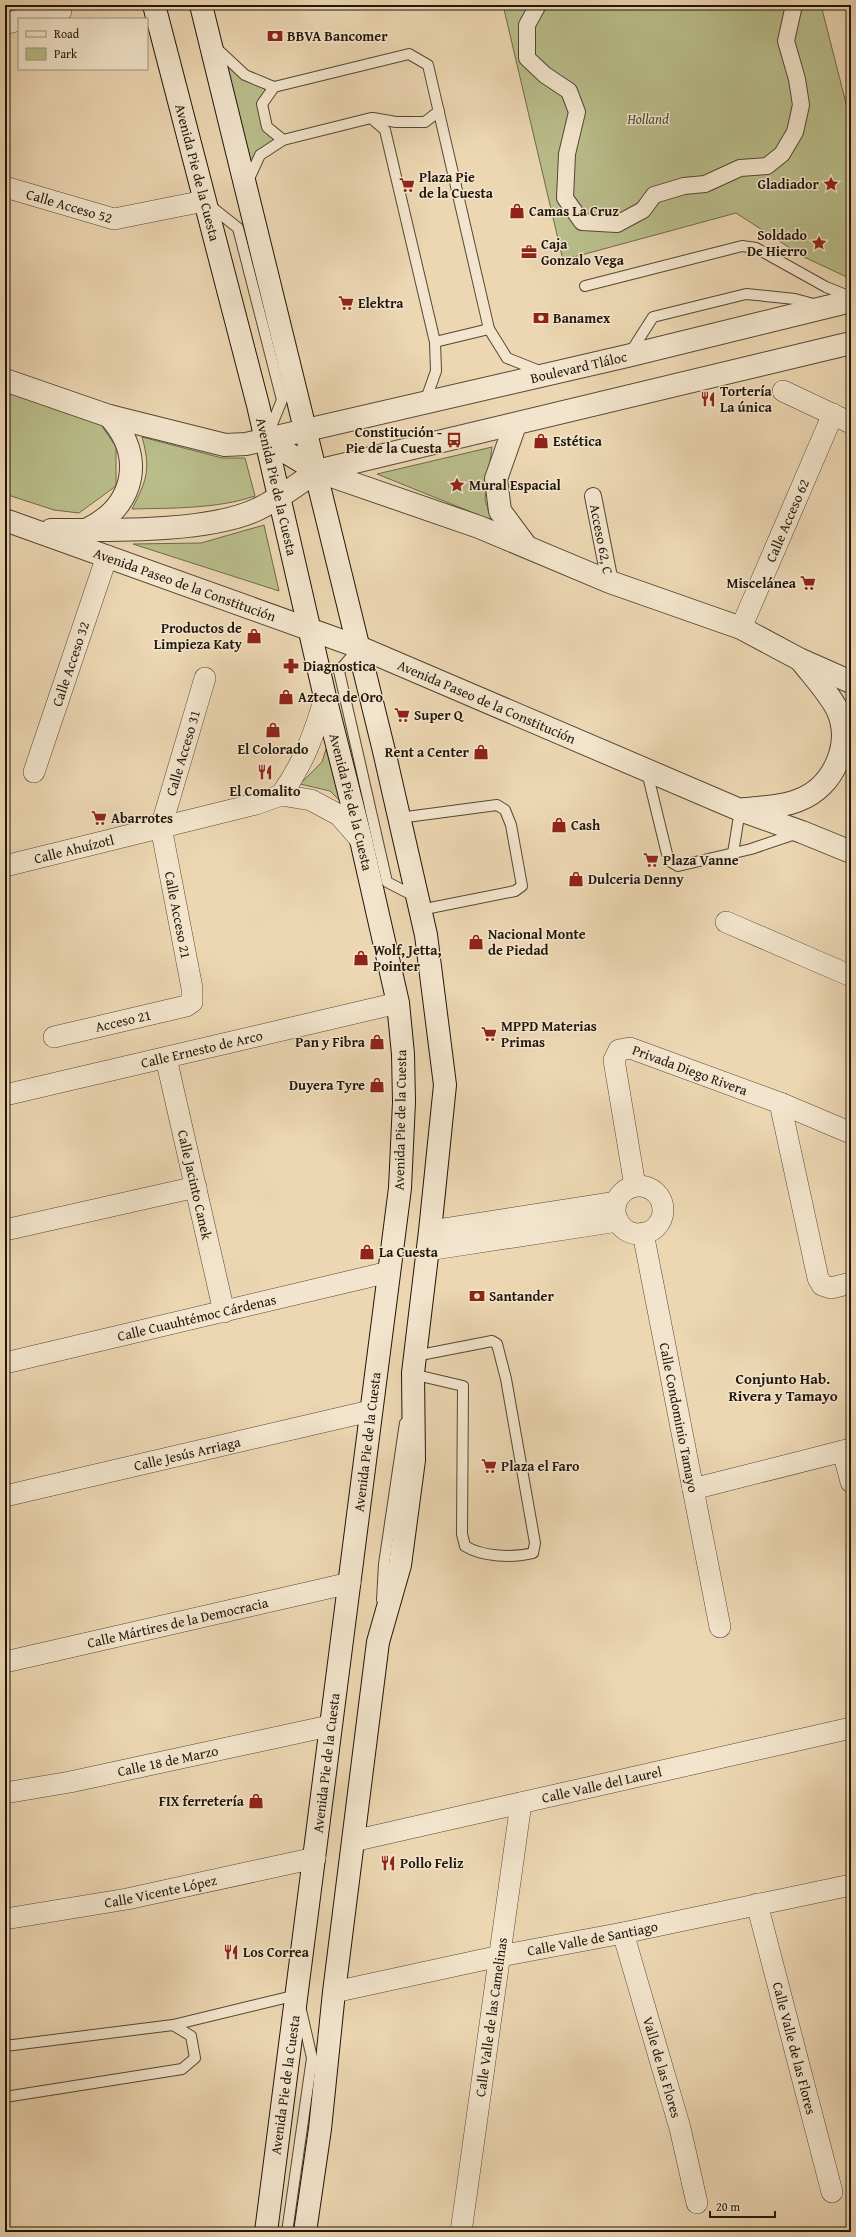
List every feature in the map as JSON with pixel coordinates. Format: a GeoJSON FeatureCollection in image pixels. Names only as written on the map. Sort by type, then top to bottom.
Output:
{"type":"FeatureCollection","features":[{"type":"Feature","properties":{"kind":"main road","name":"Avenida Pie de la Cuesta"},"geometry":{"type":"LineString","coordinates":[[154,5],[266,440],[325,697],[361,840],[398,1003],[403,1054],[404,1102],[400,1188],[370,1411],[350,1583],[329,1726],[314,1858],[266,2232]]}},
{"type":"Feature","properties":{"kind":"main road"},"geometry":{"type":"LineString","coordinates":[[201,5],[317,471],[419,904],[426,935],[445,1085],[429,1241],[414,1364],[414,1460],[400,1565],[378,1642],[334,1992],[320,2129],[305,2232]]}},
{"type":"Feature","properties":{"kind":"main road","name":"Boulevard Tláloc"},"geometry":{"type":"LineString","coordinates":[[266,440],[627,356],[851,301]]}},
{"type":"Feature","properties":{"kind":"main road"},"geometry":{"type":"LineString","coordinates":[[36,530],[87,530],[185,526],[234,518],[258,509],[279,497],[317,471],[851,343]]}},
{"type":"Feature","properties":{"kind":"main road"},"geometry":{"type":"LineString","coordinates":[[5,380],[109,416],[225,445],[246,444],[266,440],[317,471],[479,527],[610,582],[741,628],[799,658],[846,676]]}},
{"type":"Feature","properties":{"kind":"main road"},"geometry":{"type":"LineString","coordinates":[[87,530],[112,514],[121,502],[131,476],[129,449],[125,437],[109,416]]}},
{"type":"Feature","properties":{"kind":"main road"},"geometry":{"type":"LineString","coordinates":[[515,424],[496,479],[500,511],[526,546]]}},
{"type":"Feature","properties":{"kind":"main road","name":"Avenida Paseo de la Constitución"},"geometry":{"type":"LineString","coordinates":[[5,520],[359,648],[740,810],[802,832],[851,852]]}},
{"type":"Feature","properties":{"kind":"main road"},"geometry":{"type":"LineString","coordinates":[[740,810],[788,804],[800,800],[821,787],[836,766],[841,752],[843,738],[842,724],[830,697],[799,658]]}},
{"type":"Feature","properties":{"kind":"street"},"geometry":{"type":"LineString","coordinates":[[538,5],[527,25],[527,58],[545,75],[569,91],[577,112],[567,154],[566,198],[582,222],[617,224],[643,210],[654,195],[684,186],[705,184],[740,168],[767,166],[782,154],[795,132],[801,106],[786,41],[794,5]]}},
{"type":"Feature","properties":{"kind":"street"},"geometry":{"type":"LineString","coordinates":[[30,18],[61,11]]}},
{"type":"Feature","properties":{"kind":"street"},"geometry":{"type":"LineString","coordinates":[[5,24],[18,20]]}},
{"type":"Feature","properties":{"kind":"street","name":"Calle Acceso 52"},"geometry":{"type":"LineString","coordinates":[[5,187],[114,219],[204,202]]}},
{"type":"Feature","properties":{"kind":"street"},"geometry":{"type":"LineString","coordinates":[[783,390],[842,418]]}},
{"type":"Feature","properties":{"kind":"street","name":"Calle Acceso 62"},"geometry":{"type":"LineString","coordinates":[[741,628],[842,418]]}},
{"type":"Feature","properties":{"kind":"street","name":"Acceso 62, C"},"geometry":{"type":"LineString","coordinates":[[593,496],[610,582]]}},
{"type":"Feature","properties":{"kind":"street","name":"Calle Acceso 32"},"geometry":{"type":"LineString","coordinates":[[34,772],[108,556]]}},
{"type":"Feature","properties":{"kind":"street","name":"Calle Acceso 31"},"geometry":{"type":"LineString","coordinates":[[161,828],[205,678]]}},
{"type":"Feature","properties":{"kind":"street"},"geometry":{"type":"LineString","coordinates":[[281,795],[296,775],[312,742],[325,697]]}},
{"type":"Feature","properties":{"kind":"street","name":"Calle Ahuízotl"},"geometry":{"type":"LineString","coordinates":[[5,866],[161,828],[281,795],[311,800],[339,816],[361,840]]}},
{"type":"Feature","properties":{"kind":"street","name":"Calle Acceso 21"},"geometry":{"type":"LineString","coordinates":[[161,828],[192,988],[192,1002]]}},
{"type":"Feature","properties":{"kind":"street"},"geometry":{"type":"LineString","coordinates":[[726,922],[851,976]]}},
{"type":"Feature","properties":{"kind":"street","name":"Acceso 21"},"geometry":{"type":"LineString","coordinates":[[54,1037],[186,1006],[192,1002]]}},
{"type":"Feature","properties":{"kind":"street","name":"Calle Ernesto de Arco"},"geometry":{"type":"LineString","coordinates":[[5,1095],[398,1003]]}},
{"type":"Feature","properties":{"kind":"street","name":"Privada Diego Rivera"},"geometry":{"type":"LineString","coordinates":[[636,1186],[614,1060],[619,1050],[630,1048],[780,1103],[851,1133]]}},
{"type":"Feature","properties":{"kind":"street","name":"Calle Jacinto Canek"},"geometry":{"type":"LineString","coordinates":[[166,1058],[224,1312]]}},
{"type":"Feature","properties":{"kind":"street"},"geometry":{"type":"LineString","coordinates":[[780,1103],[818,1278],[822,1285],[831,1288],[851,1283]]}},
{"type":"Feature","properties":{"kind":"street"},"geometry":{"type":"LineString","coordinates":[[636,1186],[650,1189],[656,1193],[662,1206],[660,1221],[656,1227],[643,1233],[628,1231],[617,1212],[624,1192],[636,1186]]}},
{"type":"Feature","properties":{"kind":"street"},"geometry":{"type":"LineString","coordinates":[[5,1230],[196,1188]]}},
{"type":"Feature","properties":{"kind":"street"},"geometry":{"type":"LineString","coordinates":[[429,1241],[617,1212]]}},
{"type":"Feature","properties":{"kind":"street","name":"Calle Condominio Tamayo"},"geometry":{"type":"LineString","coordinates":[[643,1233],[693,1489],[847,1450]]}},
{"type":"Feature","properties":{"kind":"street","name":"Calle Cuauhtémoc Cárdenas"},"geometry":{"type":"LineString","coordinates":[[5,1363],[389,1272]]}},
{"type":"Feature","properties":{"kind":"street","name":"Calle Jesús Arriaga"},"geometry":{"type":"LineString","coordinates":[[5,1496],[370,1411]]}},
{"type":"Feature","properties":{"kind":"street"},"geometry":{"type":"LineString","coordinates":[[847,1450],[851,1482]]}},
{"type":"Feature","properties":{"kind":"street"},"geometry":{"type":"LineString","coordinates":[[693,1489],[720,1627]]}},
{"type":"Feature","properties":{"kind":"street","name":"Calle Mártires de la Democracia"},"geometry":{"type":"LineString","coordinates":[[5,1662],[350,1583]]}},
{"type":"Feature","properties":{"kind":"street","name":"Calle 18 de Marzo"},"geometry":{"type":"LineString","coordinates":[[5,1793],[70,1782],[329,1726]]}},
{"type":"Feature","properties":{"kind":"street","name":"Calle Valle del Laurel"},"geometry":{"type":"LineString","coordinates":[[353,1841],[851,1728]]}},
{"type":"Feature","properties":{"kind":"street","name":"Calle Valle de las Camelinas"},"geometry":{"type":"LineString","coordinates":[[461,2232],[521,1803]]}},
{"type":"Feature","properties":{"kind":"street","name":"Calle Vicente López"},"geometry":{"type":"LineString","coordinates":[[5,1919],[127,1899],[314,1858]]}},
{"type":"Feature","properties":{"kind":"street","name":"Calle Valle de Santiago"},"geometry":{"type":"LineString","coordinates":[[334,1992],[500,1956],[623,1933],[851,1885]]}},
{"type":"Feature","properties":{"kind":"street","name":"Calle Valle de las Flores"},"geometry":{"type":"LineString","coordinates":[[757,1904],[832,2192]]}},
{"type":"Feature","properties":{"kind":"street","name":"Valle de las Flores"},"geometry":{"type":"LineString","coordinates":[[623,1933],[680,2128],[697,2203]]}},
{"type":"Feature","properties":{"kind":"lane"},"geometry":{"type":"LineString","coordinates":[[210,43],[245,75],[274,87],[409,54],[428,65],[489,329],[507,358],[545,374]]}},
{"type":"Feature","properties":{"kind":"lane"},"geometry":{"type":"LineString","coordinates":[[274,87],[262,104],[267,127],[283,140]]}},
{"type":"Feature","properties":{"kind":"lane"},"geometry":{"type":"LineString","coordinates":[[246,184],[260,155],[283,140],[371,118],[396,122],[425,122],[438,111]]}},
{"type":"Feature","properties":{"kind":"lane"},"geometry":{"type":"LineString","coordinates":[[371,118],[385,130],[435,342],[436,371],[425,402]]}},
{"type":"Feature","properties":{"kind":"lane"},"geometry":{"type":"LineString","coordinates":[[585,286],[742,246],[756,248],[826,287],[851,297]]}},
{"type":"Feature","properties":{"kind":"lane"},"geometry":{"type":"LineString","coordinates":[[627,356],[653,317],[692,307],[746,294],[795,299],[826,307]]}},
{"type":"Feature","properties":{"kind":"lane"},"geometry":{"type":"LineString","coordinates":[[435,342],[489,329]]}},
{"type":"Feature","properties":{"kind":"lane"},"geometry":{"type":"LineString","coordinates":[[359,648],[339,671],[387,882],[419,904],[515,891],[522,886],[510,825],[505,810],[497,805],[399,818]]}},
{"type":"Feature","properties":{"kind":"lane"},"geometry":{"type":"LineString","coordinates":[[647,770],[670,862],[678,866],[733,853],[802,832]]}},
{"type":"Feature","properties":{"kind":"lane"},"geometry":{"type":"LineString","coordinates":[[733,853],[740,810]]}},
{"type":"Feature","properties":{"kind":"lane"},"geometry":{"type":"LineString","coordinates":[[492,1341],[497,1344],[506,1379],[535,1543],[533,1553],[521,1556],[474,1552],[465,1546],[462,1534],[464,1386],[414,1364],[492,1341]]}},
{"type":"Feature","properties":{"kind":"lane"},"geometry":{"type":"LineString","coordinates":[[5,2046],[172,2025],[297,1994],[312,2058],[287,2232]]}},
{"type":"Feature","properties":{"kind":"lane"},"geometry":{"type":"LineString","coordinates":[[5,2097],[182,2069],[195,2058],[191,2036],[172,2025]]}},
{"type":"Feature","properties":{"kind":"green space","name":"Holland"},"geometry":{"type":"Polygon","coordinates":[[[503,5],[821,5],[851,123],[851,279],[804,257],[736,213],[563,260],[503,5]]]}},
{"type":"Feature","properties":{"kind":"green space"},"geometry":{"type":"Polygon","coordinates":[[[210,43],[245,75],[274,87],[262,105],[267,127],[283,140],[260,155],[246,184],[210,43]]]}},
{"type":"Feature","properties":{"kind":"green space"},"geometry":{"type":"Polygon","coordinates":[[[5,390],[100,423],[116,447],[116,486],[79,513],[54,510],[5,494],[5,390]]]}},
{"type":"Feature","properties":{"kind":"green space"},"geometry":{"type":"Polygon","coordinates":[[[142,437],[222,458],[245,458],[255,496],[210,506],[132,509],[141,490],[146,474],[147,466],[142,437]]]}},
{"type":"Feature","properties":{"kind":"green space"},"geometry":{"type":"Polygon","coordinates":[[[492,447],[485,499],[491,520],[377,474],[492,447]]]}},
{"type":"Feature","properties":{"kind":"green space"},"geometry":{"type":"Polygon","coordinates":[[[264,525],[279,591],[133,544],[201,543],[264,525]]]}},
{"type":"Feature","properties":{"kind":"green space"},"geometry":{"type":"Polygon","coordinates":[[[326,749],[341,802],[330,791],[300,784],[322,762],[326,749]]]}},
{"type":"Feature","properties":{"kind":"place","name":"BBVA Bancomer"},"geometry":{"type":"Point","coordinates":[275,36]}},
{"type":"Feature","properties":{"kind":"place","name":"Gladiador"},"geometry":{"type":"Point","coordinates":[831,184]}},
{"type":"Feature","properties":{"kind":"place","name":"Plaza Pie de la Cuesta"},"geometry":{"type":"Point","coordinates":[407,185]}},
{"type":"Feature","properties":{"kind":"place","name":"Camas La Cruz"},"geometry":{"type":"Point","coordinates":[517,211]}},
{"type":"Feature","properties":{"kind":"place","name":"Soldado De Hierro"},"geometry":{"type":"Point","coordinates":[819,243]}},
{"type":"Feature","properties":{"kind":"place","name":"Caja Gonzalo Vega"},"geometry":{"type":"Point","coordinates":[529,252]}},
{"type":"Feature","properties":{"kind":"place","name":"Elektra"},"geometry":{"type":"Point","coordinates":[346,303]}},
{"type":"Feature","properties":{"kind":"place","name":"Banamex"},"geometry":{"type":"Point","coordinates":[541,318]}},
{"type":"Feature","properties":{"kind":"place","name":"Tortería La única"},"geometry":{"type":"Point","coordinates":[708,399]}},
{"type":"Feature","properties":{"kind":"place","name":"Constitución - Pie de la Cuesta"},"geometry":{"type":"Point","coordinates":[454,440]}},
{"type":"Feature","properties":{"kind":"place","name":"Estética"},"geometry":{"type":"Point","coordinates":[541,441]}},
{"type":"Feature","properties":{"kind":"place","name":"Mural Espacial"},"geometry":{"type":"Point","coordinates":[457,485]}},
{"type":"Feature","properties":{"kind":"place","name":"Miscelánea"},"geometry":{"type":"Point","coordinates":[808,583]}},
{"type":"Feature","properties":{"kind":"place","name":"Productos de Limpieza Katy"},"geometry":{"type":"Point","coordinates":[254,636]}},
{"type":"Feature","properties":{"kind":"place","name":"Diagnostica"},"geometry":{"type":"Point","coordinates":[291,666]}},
{"type":"Feature","properties":{"kind":"place","name":"Azteca de Oro"},"geometry":{"type":"Point","coordinates":[286,697]}},
{"type":"Feature","properties":{"kind":"place","name":"Super Q"},"geometry":{"type":"Point","coordinates":[402,715]}},
{"type":"Feature","properties":{"kind":"place","name":"El Colorado"},"geometry":{"type":"Point","coordinates":[273,730]}},
{"type":"Feature","properties":{"kind":"place","name":"Rent a Center"},"geometry":{"type":"Point","coordinates":[481,752]}},
{"type":"Feature","properties":{"kind":"place","name":"El Comalito"},"geometry":{"type":"Point","coordinates":[265,772]}},
{"type":"Feature","properties":{"kind":"place","name":"Abarrotes"},"geometry":{"type":"Point","coordinates":[99,818]}},
{"type":"Feature","properties":{"kind":"place","name":"Cash"},"geometry":{"type":"Point","coordinates":[559,825]}},
{"type":"Feature","properties":{"kind":"place","name":"Plaza Vanne"},"geometry":{"type":"Point","coordinates":[651,860]}},
{"type":"Feature","properties":{"kind":"place","name":"Dulceria Denny"},"geometry":{"type":"Point","coordinates":[576,879]}},
{"type":"Feature","properties":{"kind":"place","name":"Nacional Monte de Piedad"},"geometry":{"type":"Point","coordinates":[476,942]}},
{"type":"Feature","properties":{"kind":"place","name":"Wolf, Jetta, Pointer"},"geometry":{"type":"Point","coordinates":[361,958]}},
{"type":"Feature","properties":{"kind":"place","name":"MPPD Materias Primas"},"geometry":{"type":"Point","coordinates":[489,1034]}},
{"type":"Feature","properties":{"kind":"place","name":"Pan y Fibra"},"geometry":{"type":"Point","coordinates":[377,1042]}},
{"type":"Feature","properties":{"kind":"place","name":"Duyera Tyre"},"geometry":{"type":"Point","coordinates":[377,1085]}},
{"type":"Feature","properties":{"kind":"place","name":"La Cuesta"},"geometry":{"type":"Point","coordinates":[367,1252]}},
{"type":"Feature","properties":{"kind":"place","name":"Santander"},"geometry":{"type":"Point","coordinates":[477,1296]}},
{"type":"Feature","properties":{"kind":"place","name":"Plaza el Faro"},"geometry":{"type":"Point","coordinates":[489,1466]}},
{"type":"Feature","properties":{"kind":"place","name":"FIX ferretería"},"geometry":{"type":"Point","coordinates":[256,1801]}},
{"type":"Feature","properties":{"kind":"place","name":"Pollo Feliz"},"geometry":{"type":"Point","coordinates":[388,1863]}},
{"type":"Feature","properties":{"kind":"place","name":"Los Correa"},"geometry":{"type":"Point","coordinates":[231,1952]}},
{"type":"Feature","properties":{"kind":"district","name":"Conjunto Hab. Rivera y Tamayo"},"geometry":{"type":"Point","coordinates":[783,1388]}}]}
